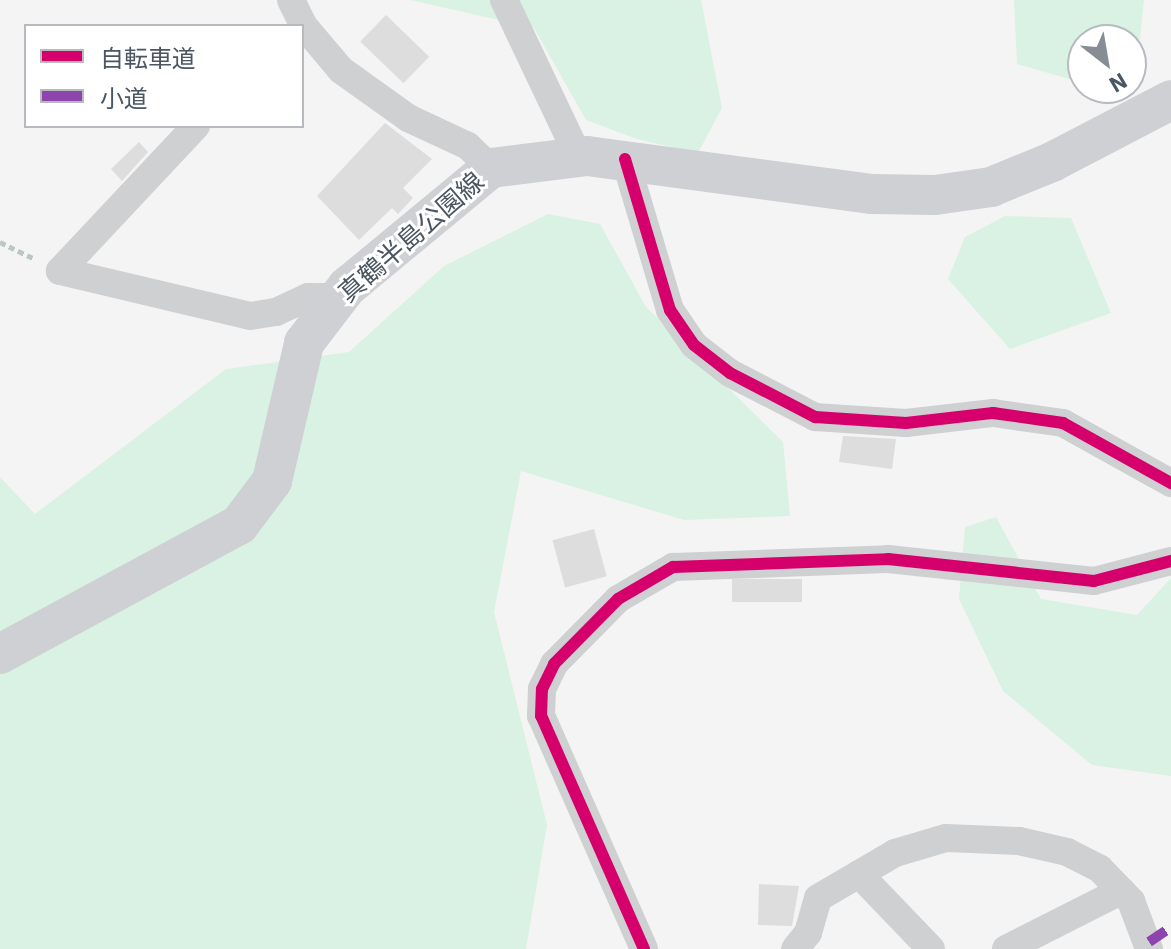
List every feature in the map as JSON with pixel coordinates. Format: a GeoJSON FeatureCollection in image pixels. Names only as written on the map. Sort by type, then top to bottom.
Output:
{"type":"FeatureCollection","features":[{"type":"Feature","properties":{"kind":"main road","name":"真鶴半島公園線"},"geometry":{"type":"LineString","coordinates":[[0,654],[239,525],[272,481],[304,343],[339,297],[491,168],[578,156],[625,159],[872,194],[935,195],[991,187],[1052,162],[1171,100]]}},
{"type":"Feature","properties":{"kind":"street"},"geometry":{"type":"LineString","coordinates":[[504,0],[578,156]]}},
{"type":"Feature","properties":{"kind":"street"},"geometry":{"type":"LineString","coordinates":[[299,17],[341,70],[408,118],[468,146],[491,168]]}},
{"type":"Feature","properties":{"kind":"street"},"geometry":{"type":"LineString","coordinates":[[194,128],[60,271],[250,316],[276,312],[308,297],[339,297]]}},
{"type":"Feature","properties":{"kind":"street"},"geometry":{"type":"LineString","coordinates":[[625,159],[670,310],[694,345],[757,389],[815,417],[906,423],[993,413],[1063,423],[1171,483]]}},
{"type":"Feature","properties":{"kind":"street"},"geometry":{"type":"LineString","coordinates":[[644,949],[541,716],[542,689],[554,664],[618,599],[673,567],[888,559],[1094,581],[1171,561]]}},
{"type":"Feature","properties":{"kind":"street"},"geometry":{"type":"LineString","coordinates":[[795,949],[808,933],[818,898],[895,853],[946,838],[982,838],[1067,852],[1100,869],[1131,901],[1149,949]]}},
{"type":"Feature","properties":{"kind":"street"},"geometry":{"type":"LineString","coordinates":[[859,874],[931,949]]}},
{"type":"Feature","properties":{"kind":"street"},"geometry":{"type":"LineString","coordinates":[[1006,949],[1121,891]]}},
{"type":"Feature","properties":{"kind":"path"},"geometry":{"type":"LineString","coordinates":[[0,242],[60,271]]}},
{"type":"Feature","properties":{"kind":"green space"},"geometry":{"type":"Polygon","coordinates":[[[410,0],[701,0],[722,108],[698,153],[637,139],[586,120],[534,28],[410,0]]]}},
{"type":"Feature","properties":{"kind":"green space"},"geometry":{"type":"Polygon","coordinates":[[[1014,0],[1144,0],[1141,24],[1067,24],[1067,78],[1017,64],[1014,0]]]}},
{"type":"Feature","properties":{"kind":"green space"},"geometry":{"type":"Polygon","coordinates":[[[548,214],[600,224],[646,307],[783,442],[790,516],[684,520],[521,471],[494,612],[547,825],[526,949],[0,949],[0,477],[35,514],[226,369],[349,352],[444,266],[548,214]]]}},
{"type":"Feature","properties":{"kind":"green space"},"geometry":{"type":"Polygon","coordinates":[[[1005,216],[1071,218],[1111,313],[1010,349],[948,279],[965,237],[1005,216]]]}},
{"type":"Feature","properties":{"kind":"green space"},"geometry":{"type":"Polygon","coordinates":[[[996,517],[1041,599],[1137,615],[1171,578],[1171,776],[1092,765],[1003,691],[959,599],[965,527],[996,517]]]}},
{"type":"Feature","properties":{"kind":"building"},"geometry":{"type":"Polygon","coordinates":[[[386,15],[429,57],[403,83],[360,42],[386,15]]]}},
{"type":"Feature","properties":{"kind":"building"},"geometry":{"type":"Polygon","coordinates":[[[385,123],[432,159],[403,188],[413,198],[398,214],[392,208],[359,240],[317,196],[385,123]]]}},
{"type":"Feature","properties":{"kind":"building"},"geometry":{"type":"Polygon","coordinates":[[[139,142],[148,152],[122,181],[111,169],[139,142]]]}},
{"type":"Feature","properties":{"kind":"building"},"geometry":{"type":"Polygon","coordinates":[[[843,436],[896,439],[892,469],[839,462],[843,436]]]}},
{"type":"Feature","properties":{"kind":"building"},"geometry":{"type":"Polygon","coordinates":[[[594,529],[607,576],[565,587],[552,540],[594,529]]]}},
{"type":"Feature","properties":{"kind":"building"},"geometry":{"type":"Polygon","coordinates":[[[732,579],[802,579],[802,602],[732,602],[732,579]]]}},
{"type":"Feature","properties":{"kind":"building"},"geometry":{"type":"Polygon","coordinates":[[[759,884],[799,886],[792,926],[758,925],[759,884]]]}},
{"type":"Feature","properties":{"kind":"marked path"},"geometry":{"type":"LineString","coordinates":[[1149,942],[1171,927]]}},
{"type":"Feature","properties":{"kind":"cycle path"},"geometry":{"type":"LineString","coordinates":[[625,159],[670,310],[694,345],[730,373],[815,417],[906,423],[993,413],[1063,423],[1171,483]]}},
{"type":"Feature","properties":{"kind":"cycle path"},"geometry":{"type":"LineString","coordinates":[[644,949],[541,716],[542,689],[554,664],[618,599],[673,567],[888,559],[1094,581],[1171,561]]}}]}
